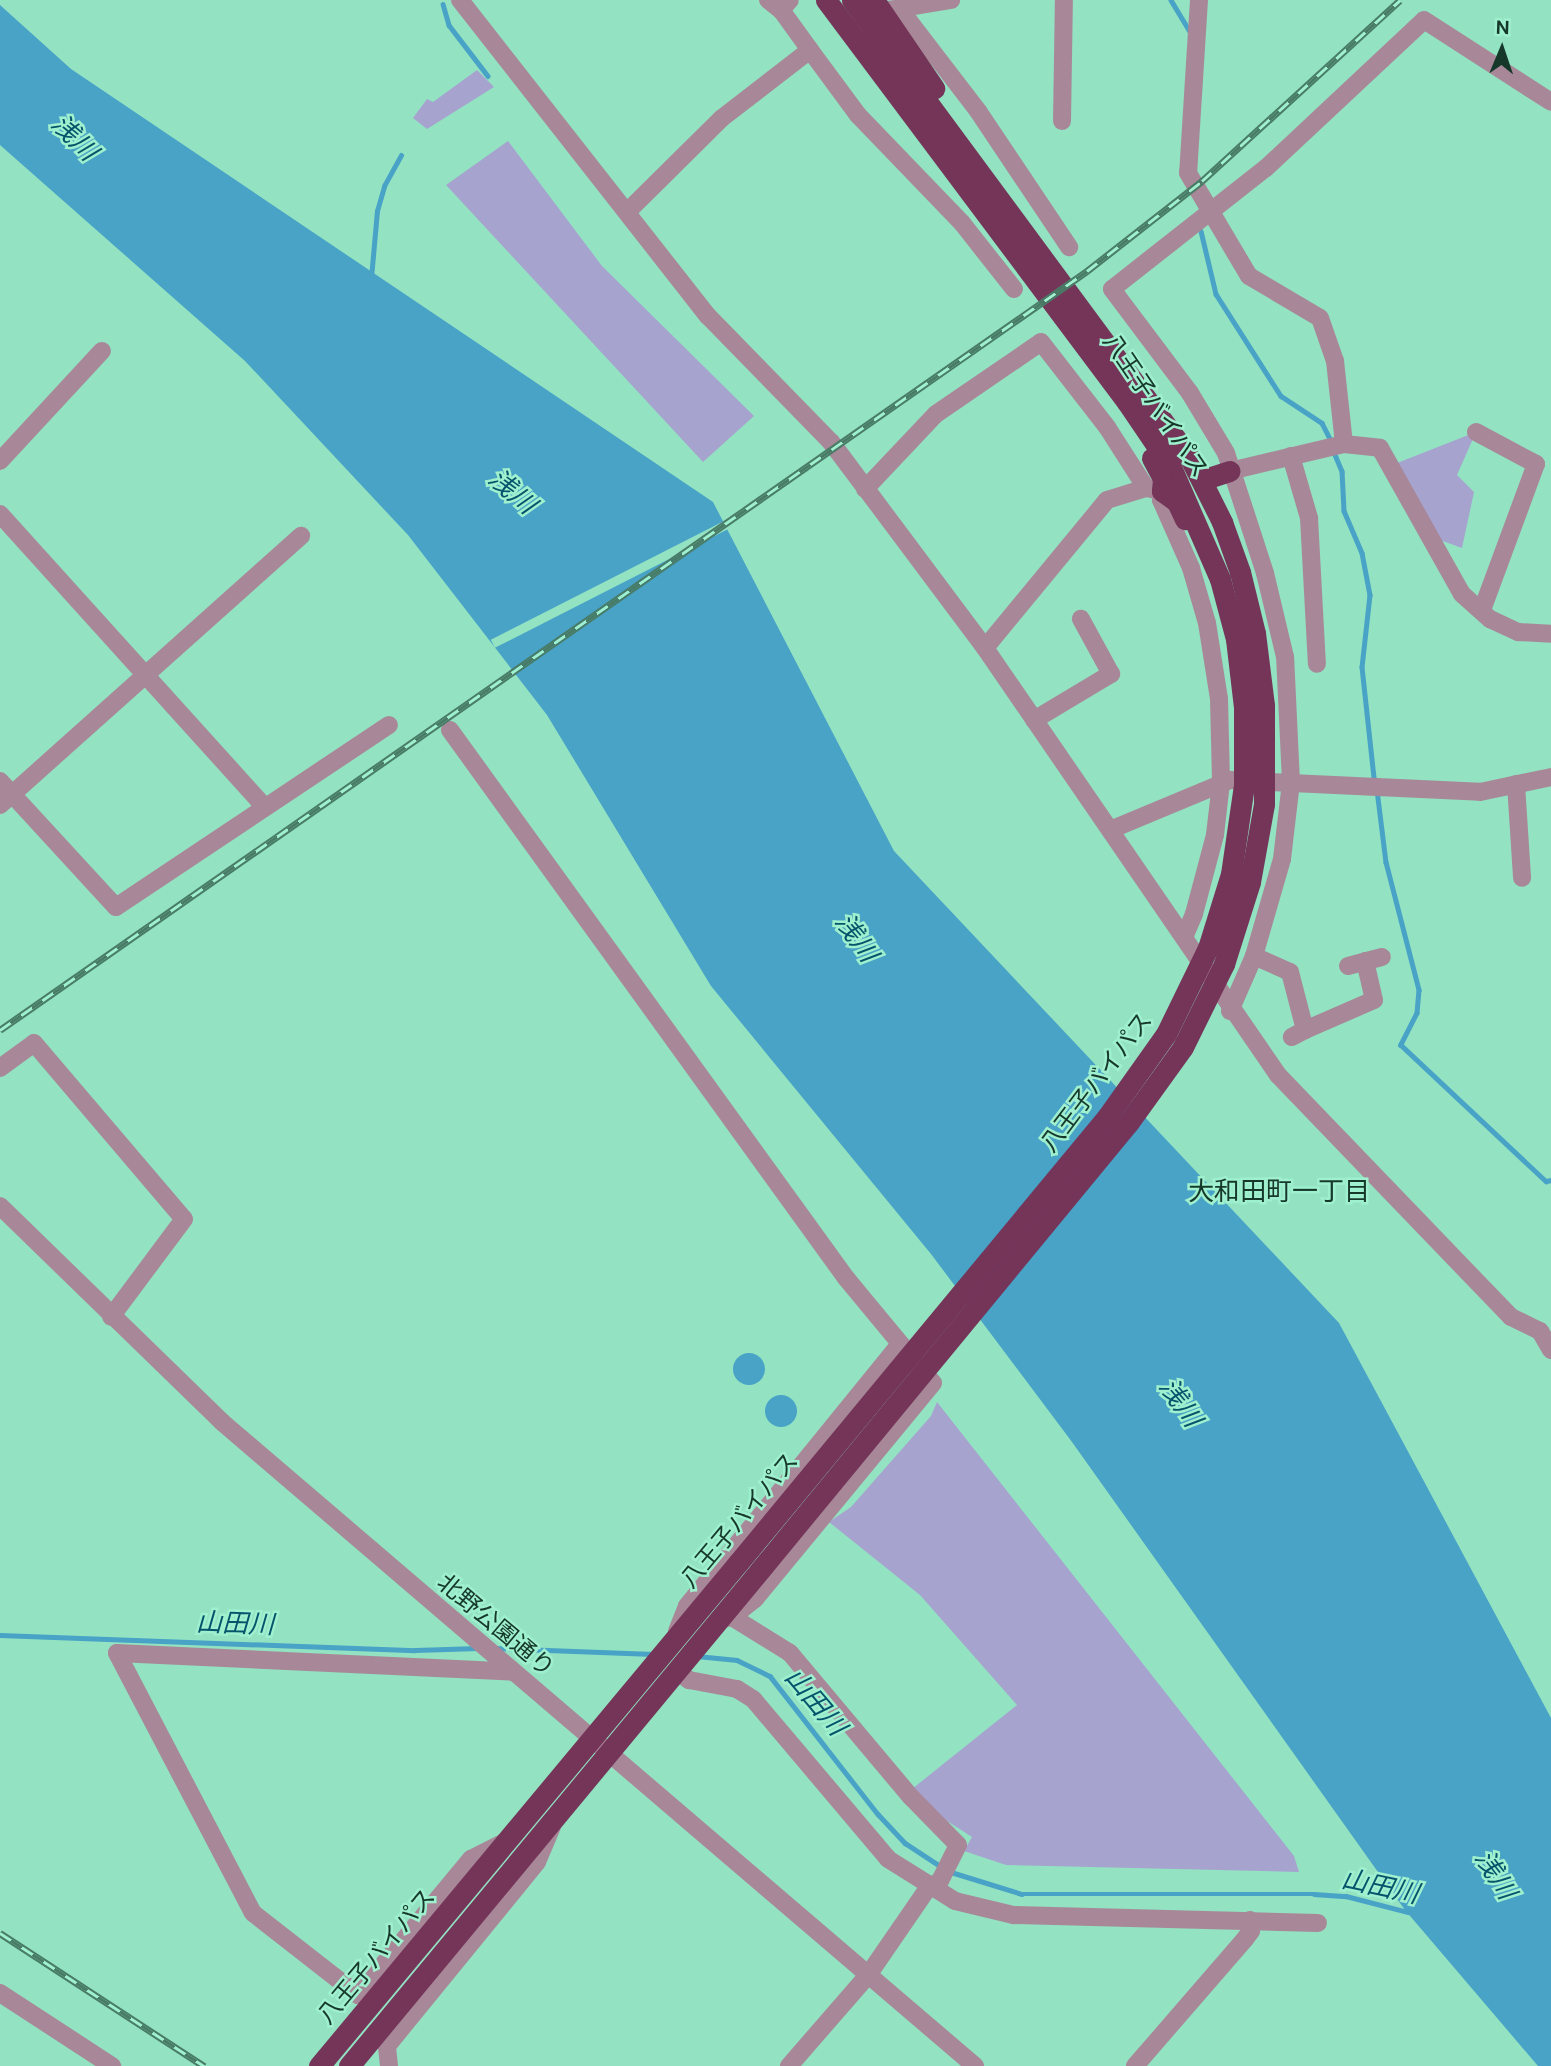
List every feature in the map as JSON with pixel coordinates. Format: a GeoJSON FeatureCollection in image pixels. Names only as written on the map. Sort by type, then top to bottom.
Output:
{"type":"FeatureCollection","features":[{"type":"Feature","properties":{"kind":"highway"},"geometry":{"type":"LineString","coordinates":[[809,0],[927,153],[996,226]]}},
{"type":"Feature","properties":{"kind":"highway","name":"八王子バイパス"},"geometry":{"type":"LineString","coordinates":[[319,2066],[1122,1098],[1166,1034],[1199,971],[1231,874],[1254,706],[1241,675],[1226,600],[1191,505],[1151,436],[826,0]]}},
{"type":"Feature","properties":{"kind":"highway","name":"八王子バイパス"},"geometry":{"type":"LineString","coordinates":[[349,2066],[706,1639],[727,1618],[760,1570],[1129,1122],[1183,1047],[1224,964],[1250,882],[1264,804],[1245,591],[1202,480],[1158,410],[852,0]]}},
{"type":"Feature","properties":{"kind":"highway"},"geometry":{"type":"LineString","coordinates":[[885,7],[1016,220]]}},
{"type":"Feature","properties":{"kind":"highway"},"geometry":{"type":"LineString","coordinates":[[1083,342],[1101,385],[1157,466],[1154,489],[1177,502],[1195,541],[1241,675]]}},
{"type":"Feature","properties":{"kind":"highway"},"geometry":{"type":"LineString","coordinates":[[1202,480],[1230,471]]}},
{"type":"Feature","properties":{"kind":"street"},"geometry":{"type":"LineString","coordinates":[[460,0],[708,316],[831,442],[985,648],[1184,937],[1230,1011],[1278,1074],[1511,1317],[1546,1325],[1551,1350]]}},
{"type":"Feature","properties":{"kind":"street"},"geometry":{"type":"LineString","coordinates":[[885,7],[951,0]]}},
{"type":"Feature","properties":{"kind":"street"},"geometry":{"type":"LineString","coordinates":[[1062,121],[1064,0]]}},
{"type":"Feature","properties":{"kind":"street"},"geometry":{"type":"LineString","coordinates":[[1199,0],[1188,173],[1249,276],[1320,318],[1335,361],[1344,444]]}},
{"type":"Feature","properties":{"kind":"street"},"geometry":{"type":"LineString","coordinates":[[780,3],[810,50],[858,115],[962,223],[1014,289]]}},
{"type":"Feature","properties":{"kind":"street"},"geometry":{"type":"LineString","coordinates":[[885,7],[978,111],[1069,247]]}},
{"type":"Feature","properties":{"kind":"street"},"geometry":{"type":"LineString","coordinates":[[1230,1011],[1254,956],[1282,859],[1291,782],[1279,627],[1226,453],[1190,393],[1112,289],[1213,213],[1368,76],[1424,20],[1551,102]]}},
{"type":"Feature","properties":{"kind":"street"},"geometry":{"type":"LineString","coordinates":[[628,211],[722,118],[810,50]]}},
{"type":"Feature","properties":{"kind":"street"},"geometry":{"type":"LineString","coordinates":[[865,489],[936,414],[1041,342],[1154,489],[1198,590],[1213,649],[1221,783],[1203,885],[1184,937]]}},
{"type":"Feature","properties":{"kind":"street"},"geometry":{"type":"LineString","coordinates":[[0,461],[102,351]]}},
{"type":"Feature","properties":{"kind":"street"},"geometry":{"type":"LineString","coordinates":[[1476,432],[1536,464],[1482,610]]}},
{"type":"Feature","properties":{"kind":"street"},"geometry":{"type":"LineString","coordinates":[[1230,471],[1344,444],[1380,448],[1388,456],[1440,558],[1462,594],[1518,632],[1551,634]]}},
{"type":"Feature","properties":{"kind":"street"},"geometry":{"type":"LineString","coordinates":[[1291,456],[1309,518],[1317,664]]}},
{"type":"Feature","properties":{"kind":"street"},"geometry":{"type":"LineString","coordinates":[[985,648],[1107,500],[1154,489]]}},
{"type":"Feature","properties":{"kind":"street"},"geometry":{"type":"LineString","coordinates":[[0,514],[265,807]]}},
{"type":"Feature","properties":{"kind":"street"},"geometry":{"type":"LineString","coordinates":[[301,536],[146,675],[4,793],[116,906],[389,725]]}},
{"type":"Feature","properties":{"kind":"street"},"geometry":{"type":"LineString","coordinates":[[1034,720],[1111,674],[1081,619]]}},
{"type":"Feature","properties":{"kind":"street"},"geometry":{"type":"LineString","coordinates":[[450,730],[846,1278],[933,1383],[755,1599],[727,1618],[790,1653],[911,1797],[955,1836],[958,1845],[934,1885],[869,1974],[789,2066]]}},
{"type":"Feature","properties":{"kind":"street"},"geometry":{"type":"LineString","coordinates":[[1110,830],[1221,783],[1291,782],[1480,792],[1551,777]]}},
{"type":"Feature","properties":{"kind":"street"},"geometry":{"type":"LineString","coordinates":[[1516,784],[1522,878]]}},
{"type":"Feature","properties":{"kind":"street"},"geometry":{"type":"LineString","coordinates":[[1254,956],[1290,972],[1298,1034],[1374,1000],[1365,961]]}},
{"type":"Feature","properties":{"kind":"street"},"geometry":{"type":"LineString","coordinates":[[0,1068],[34,1043],[184,1219],[111,1317]]}},
{"type":"Feature","properties":{"kind":"street","name":"北野公園通り"},"geometry":{"type":"LineString","coordinates":[[0,1206],[111,1317],[222,1422],[975,2066]]}},
{"type":"Feature","properties":{"kind":"street"},"geometry":{"type":"LineString","coordinates":[[675,1638],[687,1606],[900,1344]]}},
{"type":"Feature","properties":{"kind":"street"},"geometry":{"type":"LineString","coordinates":[[504,1842],[471,1859],[358,1995],[253,1913],[117,1653],[506,1666]]}},
{"type":"Feature","properties":{"kind":"street"},"geometry":{"type":"LineString","coordinates":[[681,1669],[689,1680],[737,1689],[753,1699],[867,1837],[934,1885],[980,1909],[1013,1915],[1318,1923]]}},
{"type":"Feature","properties":{"kind":"street"},"geometry":{"type":"LineString","coordinates":[[389,2066],[387,2046],[537,1863],[554,1822]]}},
{"type":"Feature","properties":{"kind":"street"},"geometry":{"type":"LineString","coordinates":[[1135,2066],[1245,1939],[1250,1920]]}},
{"type":"Feature","properties":{"kind":"street"},"geometry":{"type":"LineString","coordinates":[[1,1994],[113,2066]]}},
{"type":"Feature","properties":{"kind":"shaded area"},"geometry":{"type":"Polygon","coordinates":[[[477,70],[494,87],[427,129],[413,118],[427,99],[433,102],[477,70]]]}},
{"type":"Feature","properties":{"kind":"shaded area"},"geometry":{"type":"Polygon","coordinates":[[[508,141],[602,266],[754,416],[703,462],[446,185],[508,141]]]}},
{"type":"Feature","properties":{"kind":"shaded area"},"geometry":{"type":"Polygon","coordinates":[[[1476,432],[1457,475],[1474,492],[1462,548],[1429,536],[1392,465],[1476,432]]]}},
{"type":"Feature","properties":{"kind":"shaded area"},"geometry":{"type":"Polygon","coordinates":[[[937,1402],[1294,1856],[1299,1872],[1006,1865],[964,1851],[972,1837],[941,1817],[912,1789],[1017,1705],[920,1595],[829,1522],[851,1507],[931,1416],[937,1402]]]}},
{"type":"Feature","properties":{"kind":"water","name":"浅川"},"geometry":{"type":"Polygon","coordinates":[[[0,5],[71,69],[713,502],[894,851],[1339,1323],[1551,1718],[1551,2066],[1538,2066],[1405,1910],[1072,1442],[931,1254],[711,986],[547,715],[408,535],[245,361],[0,145],[0,5]]]}},
{"type":"Feature","properties":{"kind":"water"},"geometry":{"type":"Polygon","coordinates":[[[749,1353],[760,1358],[765,1369],[760,1380],[749,1385],[738,1380],[733,1369],[738,1358],[749,1353]]]}},
{"type":"Feature","properties":{"kind":"water"},"geometry":{"type":"Polygon","coordinates":[[[781,1395],[792,1400],[797,1411],[792,1422],[781,1427],[770,1422],[765,1411],[770,1400],[781,1395]]]}},
{"type":"Feature","properties":{"kind":"pier"},"geometry":{"type":"Polygon","coordinates":[[[726,520],[730,528],[495,648],[491,640],[726,520]]]}},
{"type":"Feature","properties":{"kind":"waterway"},"geometry":{"type":"LineString","coordinates":[[1171,0],[1190,32]]}},
{"type":"Feature","properties":{"kind":"waterway"},"geometry":{"type":"LineString","coordinates":[[443,4],[449,25],[488,76]]}},
{"type":"Feature","properties":{"kind":"waterway"},"geometry":{"type":"LineString","coordinates":[[371,278],[377,211],[384,186],[401,155]]}},
{"type":"Feature","properties":{"kind":"waterway"},"geometry":{"type":"LineString","coordinates":[[1201,231],[1216,294],[1281,396],[1322,423],[1331,441]]}},
{"type":"Feature","properties":{"kind":"waterway"},"geometry":{"type":"LineString","coordinates":[[1333,450],[1342,471],[1344,511],[1362,553],[1370,595],[1362,667],[1374,777]]}},
{"type":"Feature","properties":{"kind":"waterway"},"geometry":{"type":"LineString","coordinates":[[1377,790],[1386,862],[1419,990],[1417,1013],[1401,1045],[1546,1181],[1551,1180]]}},
{"type":"Feature","properties":{"kind":"waterway","name":"山田川"},"geometry":{"type":"LineString","coordinates":[[0,1635],[415,1650],[478,1648]]}},
{"type":"Feature","properties":{"kind":"waterway","name":"山田川"},"geometry":{"type":"LineString","coordinates":[[494,1648],[653,1654]]}},
{"type":"Feature","properties":{"kind":"waterway","name":"山田川"},"geometry":{"type":"LineString","coordinates":[[697,1656],[737,1660],[770,1676],[878,1814],[905,1843],[943,1868]]}},
{"type":"Feature","properties":{"kind":"waterway","name":"山田川"},"geometry":{"type":"LineString","coordinates":[[951,1872],[1022,1894],[1314,1894],[1346,1896],[1408,1912]]}},
{"type":"Feature","properties":{"kind":"railway"},"geometry":{"type":"LineString","coordinates":[[0,1030],[1087,271],[1202,181],[1400,0]]}},
{"type":"Feature","properties":{"kind":"railway"},"geometry":{"type":"LineString","coordinates":[[0,1933],[204,2066]]}},
{"type":"Feature","properties":{"kind":"district","name":"大和田町一丁目"},"geometry":{"type":"Point","coordinates":[1279,1192]}}]}
